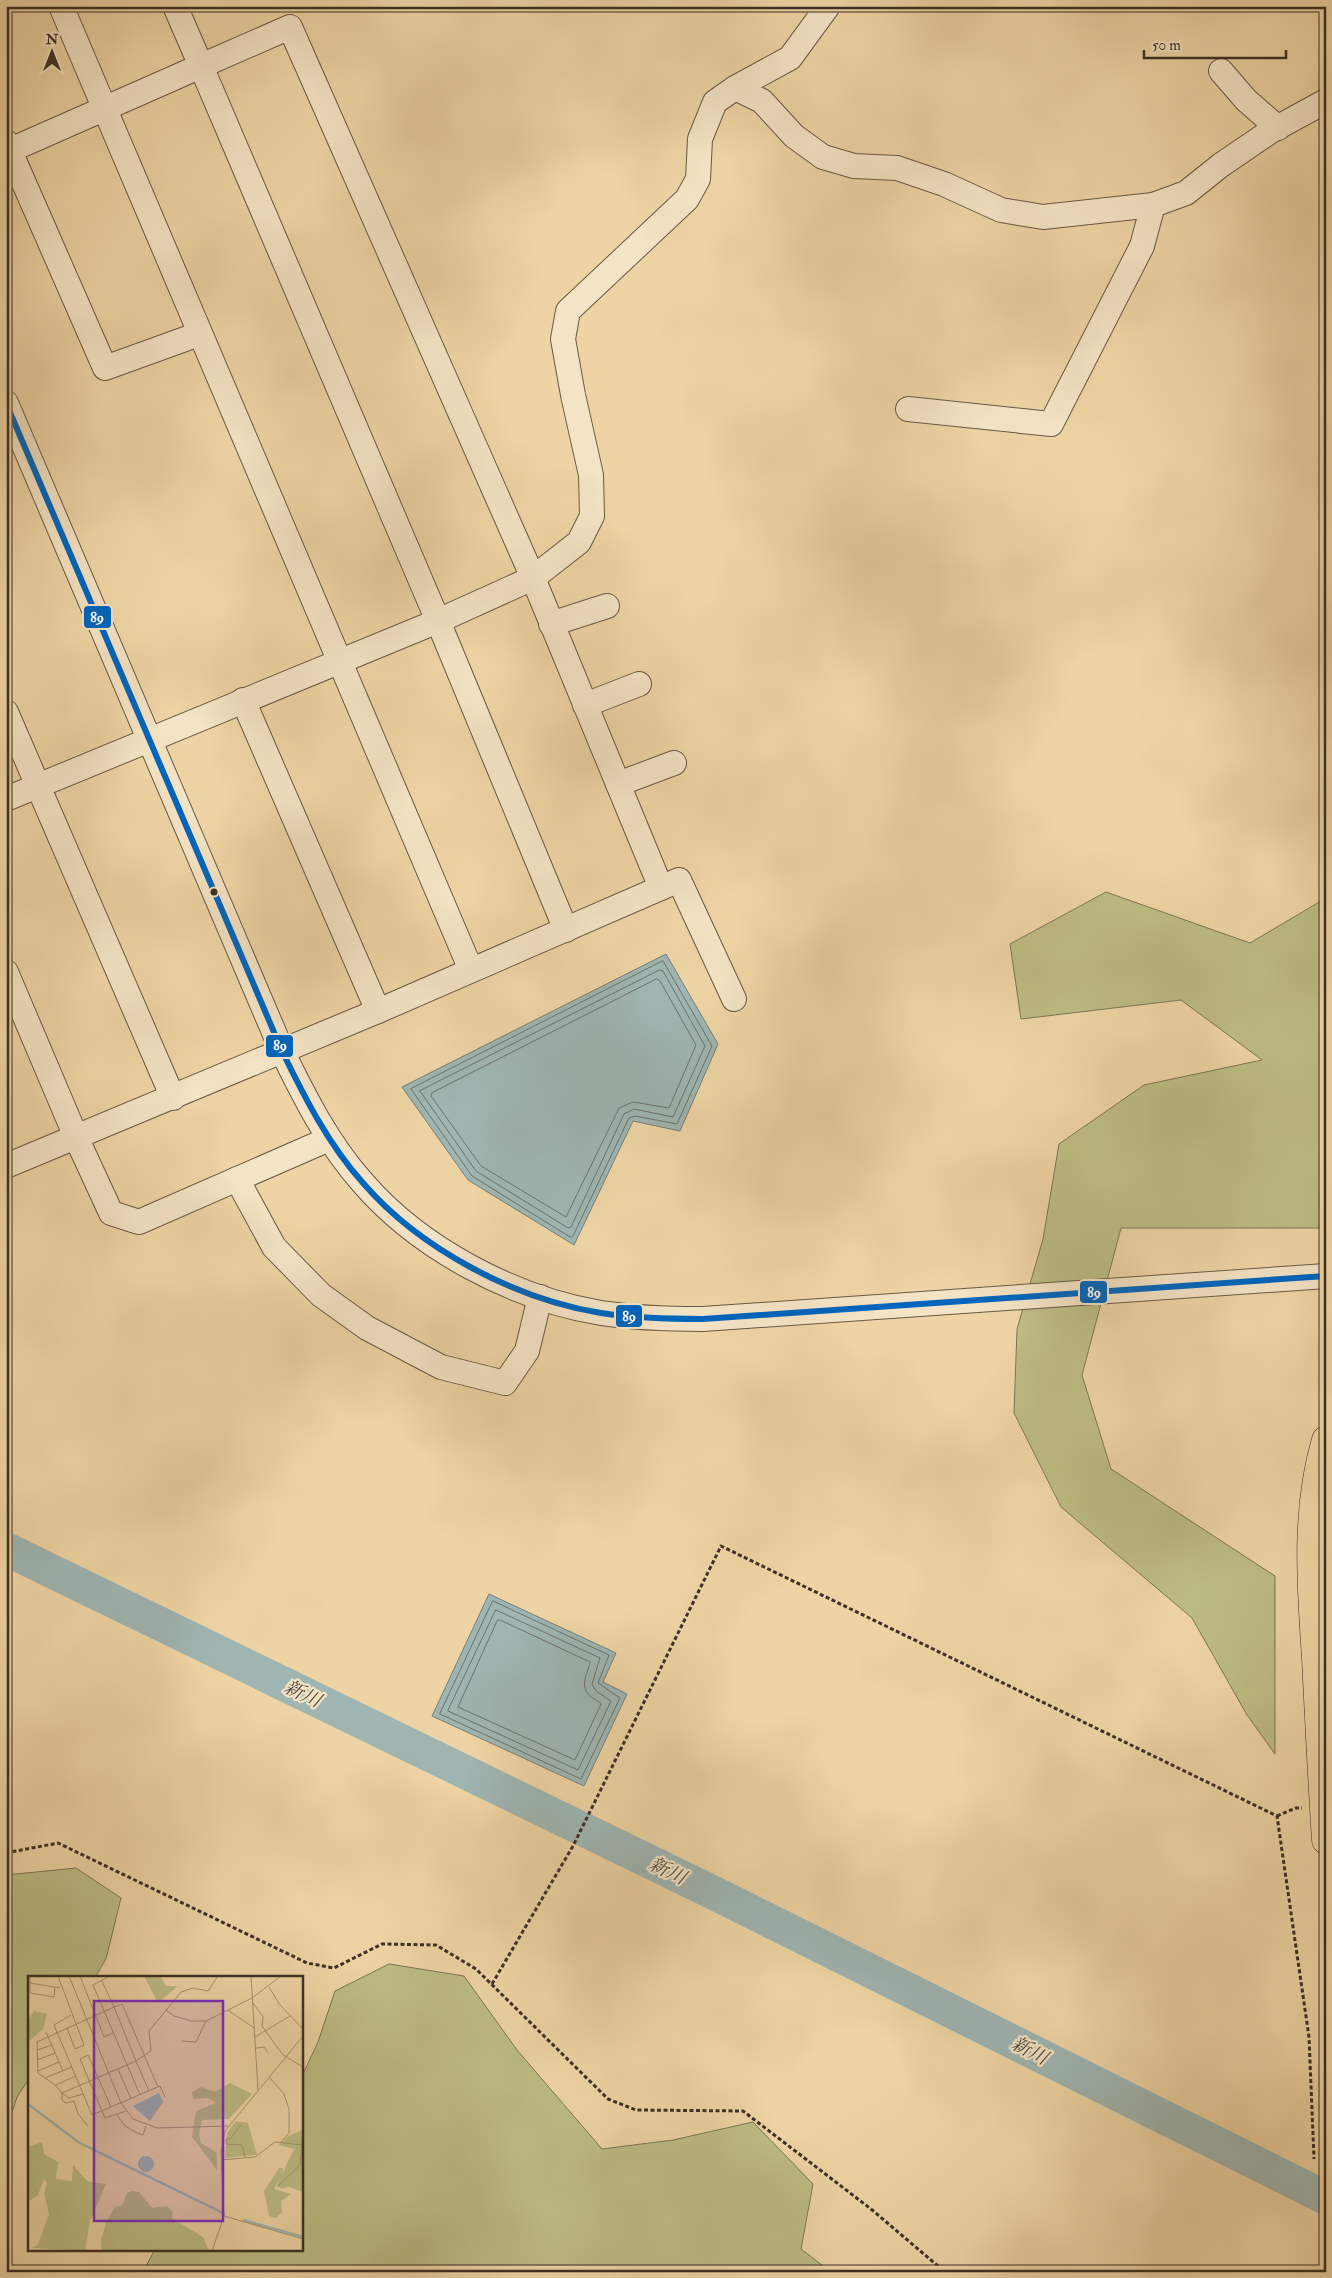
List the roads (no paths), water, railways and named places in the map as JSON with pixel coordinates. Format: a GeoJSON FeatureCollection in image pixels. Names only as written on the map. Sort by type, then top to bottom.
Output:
{"type":"FeatureCollection","features":[{"type":"Feature","properties":{"kind":"main road"},"geometry":{"type":"LineString","coordinates":[[1326,1440],[1318,1466],[1313,1517],[1311,1574],[1320,1644],[1326,1840]]}},
{"type":"Feature","properties":{"kind":"street"},"geometry":{"type":"LineString","coordinates":[[60,6],[472,970]]}},
{"type":"Feature","properties":{"kind":"street"},"geometry":{"type":"LineString","coordinates":[[175,6],[438,621],[566,930]]}},
{"type":"Feature","properties":{"kind":"street"},"geometry":{"type":"LineString","coordinates":[[6,799],[438,621],[532,578],[579,542],[592,516],[591,475],[563,339],[568,311],[687,199],[698,179],[700,139],[715,102],[790,58],[828,6]]}},
{"type":"Feature","properties":{"kind":"street"},"geometry":{"type":"LineString","coordinates":[[199,334],[105,368],[8,148],[103,109],[290,27],[532,578],[661,888]]}},
{"type":"Feature","properties":{"kind":"street"},"geometry":{"type":"LineString","coordinates":[[1221,71],[1246,100],[1278,128]]}},
{"type":"Feature","properties":{"kind":"street"},"geometry":{"type":"LineString","coordinates":[[736,88],[762,101],[794,136],[823,157],[854,166],[897,168],[944,184],[1002,210],[1043,217],[1154,205],[1186,192],[1221,165],[1278,128],[1326,101]]}},
{"type":"Feature","properties":{"kind":"street"},"geometry":{"type":"LineString","coordinates":[[908,410],[1051,424],[1142,246],[1154,205]]}},
{"type":"Feature","properties":{"kind":"street"},"geometry":{"type":"LineString","coordinates":[[6,403],[282,1051],[329,1139],[362,1183],[400,1221],[440,1248],[492,1278],[540,1298],[600,1313],[653,1319],[703,1319],[1326,1276]]}},
{"type":"Feature","properties":{"kind":"street"},"geometry":{"type":"LineString","coordinates":[[551,624],[607,606]]}},
{"type":"Feature","properties":{"kind":"street"},"geometry":{"type":"LineString","coordinates":[[585,705],[639,684]]}},
{"type":"Feature","properties":{"kind":"street"},"geometry":{"type":"LineString","coordinates":[[243,700],[378,1011]]}},
{"type":"Feature","properties":{"kind":"street"},"geometry":{"type":"LineString","coordinates":[[6,712],[173,1098]]}},
{"type":"Feature","properties":{"kind":"street"},"geometry":{"type":"LineString","coordinates":[[618,784],[674,763]]}},
{"type":"Feature","properties":{"kind":"street"},"geometry":{"type":"LineString","coordinates":[[6,1166],[378,1011],[679,880],[734,999]]}},
{"type":"Feature","properties":{"kind":"street"},"geometry":{"type":"LineString","coordinates":[[6,972],[76,1137],[112,1213],[138,1222],[329,1139]]}},
{"type":"Feature","properties":{"kind":"street"},"geometry":{"type":"LineString","coordinates":[[237,1179],[274,1246],[321,1295],[367,1328],[441,1367],[505,1384],[527,1351],[540,1298]]}},
{"type":"Feature","properties":{"kind":"water"},"geometry":{"type":"Polygon","coordinates":[[[666,954],[718,1044],[680,1131],[633,1121],[574,1245],[468,1180],[402,1087],[666,954]]]}},
{"type":"Feature","properties":{"kind":"water"},"geometry":{"type":"Polygon","coordinates":[[[489,1594],[616,1653],[603,1682],[627,1694],[584,1786],[432,1716],[489,1594]]]}},
{"type":"Feature","properties":{"kind":"waterway","name":"新川"},"geometry":{"type":"LineString","coordinates":[[6,1549],[712,1892],[1326,2198]]}}]}
